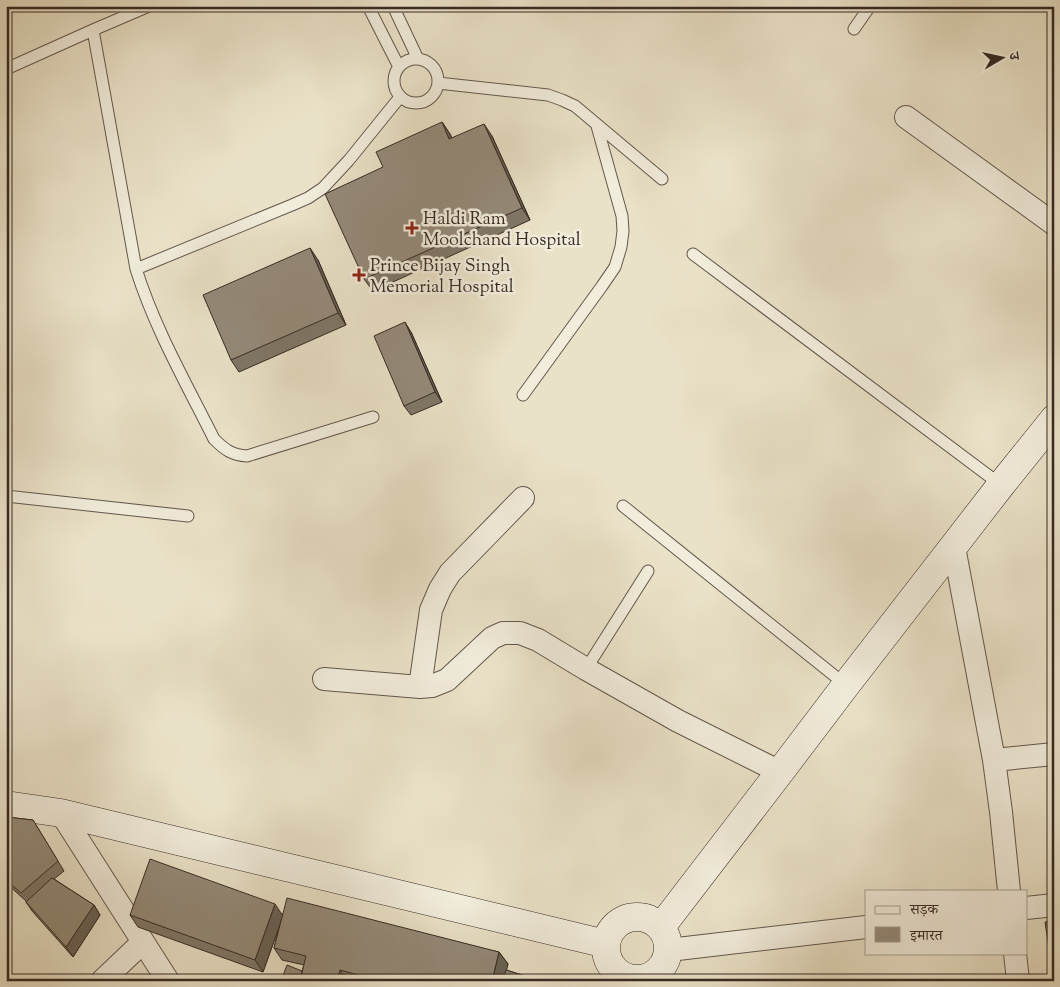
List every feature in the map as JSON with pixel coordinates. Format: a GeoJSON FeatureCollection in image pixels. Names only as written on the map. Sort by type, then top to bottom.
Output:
{"type":"FeatureCollection","features":[{"type":"Feature","properties":{"kind":"street"},"geometry":{"type":"LineString","coordinates":[[906,117],[1054,224]]}},
{"type":"Feature","properties":{"kind":"street"},"geometry":{"type":"LineString","coordinates":[[665,939],[780,772],[1000,485],[1054,420]]}},
{"type":"Feature","properties":{"kind":"street"},"geometry":{"type":"LineString","coordinates":[[420,688],[431,610],[440,588],[450,573],[523,498]]}},
{"type":"Feature","properties":{"kind":"street"},"geometry":{"type":"LineString","coordinates":[[954,547],[994,760],[1008,890]]}},
{"type":"Feature","properties":{"kind":"street"},"geometry":{"type":"LineString","coordinates":[[324,679],[420,688],[432,686],[447,680],[492,638],[503,633],[520,633],[538,640],[678,721],[780,772]]}},
{"type":"Feature","properties":{"kind":"street"},"geometry":{"type":"LineString","coordinates":[[994,760],[1054,754]]}},
{"type":"Feature","properties":{"kind":"street"},"geometry":{"type":"LineString","coordinates":[[6,805],[61,813],[606,944]]}},
{"type":"Feature","properties":{"kind":"street"},"geometry":{"type":"LineString","coordinates":[[61,813],[168,981]]}},
{"type":"Feature","properties":{"kind":"street"},"geometry":{"type":"LineString","coordinates":[[1028,908],[1054,905]]}},
{"type":"Feature","properties":{"kind":"street"},"geometry":{"type":"LineString","coordinates":[[640,916],[652,919],[665,939],[665,962],[657,972],[646,978],[623,979],[613,968],[607,957],[606,944],[609,933],[617,923],[627,917],[640,916]]}},
{"type":"Feature","properties":{"kind":"street"},"geometry":{"type":"LineString","coordinates":[[665,939],[865,927]]}},
{"type":"Feature","properties":{"kind":"street"},"geometry":{"type":"LineString","coordinates":[[102,981],[143,942]]}},
{"type":"Feature","properties":{"kind":"street"},"geometry":{"type":"LineString","coordinates":[[1015,954],[1018,981]]}},
{"type":"Feature","properties":{"kind":"lane"},"geometry":{"type":"LineString","coordinates":[[6,69],[149,6]]}},
{"type":"Feature","properties":{"kind":"lane"},"geometry":{"type":"LineString","coordinates":[[368,6],[398,67]]}},
{"type":"Feature","properties":{"kind":"lane"},"geometry":{"type":"LineString","coordinates":[[393,6],[418,58]]}},
{"type":"Feature","properties":{"kind":"lane"},"geometry":{"type":"LineString","coordinates":[[854,29],[870,6]]}},
{"type":"Feature","properties":{"kind":"lane"},"geometry":{"type":"LineString","coordinates":[[92,30],[136,269],[158,328],[214,440],[226,450],[237,455],[247,456],[373,417]]}},
{"type":"Feature","properties":{"kind":"lane"},"geometry":{"type":"LineString","coordinates":[[418,58],[425,60],[434,68],[437,76],[438,83],[433,96],[424,102],[415,103],[400,97],[394,83],[398,67],[407,60],[418,58]]}},
{"type":"Feature","properties":{"kind":"lane"},"geometry":{"type":"LineString","coordinates":[[438,83],[548,95],[562,100],[575,106],[662,179]]}},
{"type":"Feature","properties":{"kind":"lane"},"geometry":{"type":"LineString","coordinates":[[136,269],[308,198],[322,188],[349,160],[400,97]]}},
{"type":"Feature","properties":{"kind":"lane"},"geometry":{"type":"LineString","coordinates":[[523,395],[615,267],[621,247],[622,216],[597,126]]}},
{"type":"Feature","properties":{"kind":"lane"},"geometry":{"type":"LineString","coordinates":[[693,254],[1000,485]]}},
{"type":"Feature","properties":{"kind":"lane"},"geometry":{"type":"LineString","coordinates":[[6,496],[188,516]]}},
{"type":"Feature","properties":{"kind":"lane"},"geometry":{"type":"LineString","coordinates":[[623,506],[846,685]]}},
{"type":"Feature","properties":{"kind":"lane"},"geometry":{"type":"LineString","coordinates":[[586,669],[648,571]]}},
{"type":"Feature","properties":{"kind":"building"},"geometry":{"type":"Polygon","coordinates":[[[442,122],[449,139],[484,124],[522,208],[364,279],[325,194],[383,167],[376,152],[442,122]]]}},
{"type":"Feature","properties":{"kind":"building"},"geometry":{"type":"Polygon","coordinates":[[[310,248],[338,313],[231,360],[203,295],[310,248]]]}},
{"type":"Feature","properties":{"kind":"building"},"geometry":{"type":"Polygon","coordinates":[[[405,322],[435,392],[404,406],[374,336],[405,322]]]}},
{"type":"Feature","properties":{"kind":"building"},"geometry":{"type":"Polygon","coordinates":[[[6,817],[33,820],[58,861],[21,893],[6,880],[6,817]]]}},
{"type":"Feature","properties":{"kind":"building"},"geometry":{"type":"Polygon","coordinates":[[[150,859],[275,904],[255,960],[130,915],[150,859]]]}},
{"type":"Feature","properties":{"kind":"building"},"geometry":{"type":"Polygon","coordinates":[[[52,878],[94,905],[66,947],[26,902],[52,878]]]}},
{"type":"Feature","properties":{"kind":"building"},"geometry":{"type":"Polygon","coordinates":[[[287,898],[499,952],[492,981],[380,981],[340,970],[337,981],[300,981],[306,956],[274,948],[287,898]]]}},
{"type":"Feature","properties":{"kind":"building"},"geometry":{"type":"Polygon","coordinates":[[[1054,921],[1054,981],[1045,922],[1054,921]]]}},
{"type":"Feature","properties":{"kind":"building"},"geometry":{"type":"Polygon","coordinates":[[[287,965],[302,971],[299,981],[281,981],[287,965]]]}},
{"type":"Feature","properties":{"kind":"building"},"geometry":{"type":"Polygon","coordinates":[[[506,970],[541,981],[502,981],[506,970]]]}},
{"type":"Feature","properties":{"kind":"place","name":"Haldi Ram Moolchand Hospital"},"geometry":{"type":"Point","coordinates":[412,228]}},
{"type":"Feature","properties":{"kind":"place","name":"Prince Bijay Singh Memorial Hospital"},"geometry":{"type":"Point","coordinates":[359,275]}}]}
